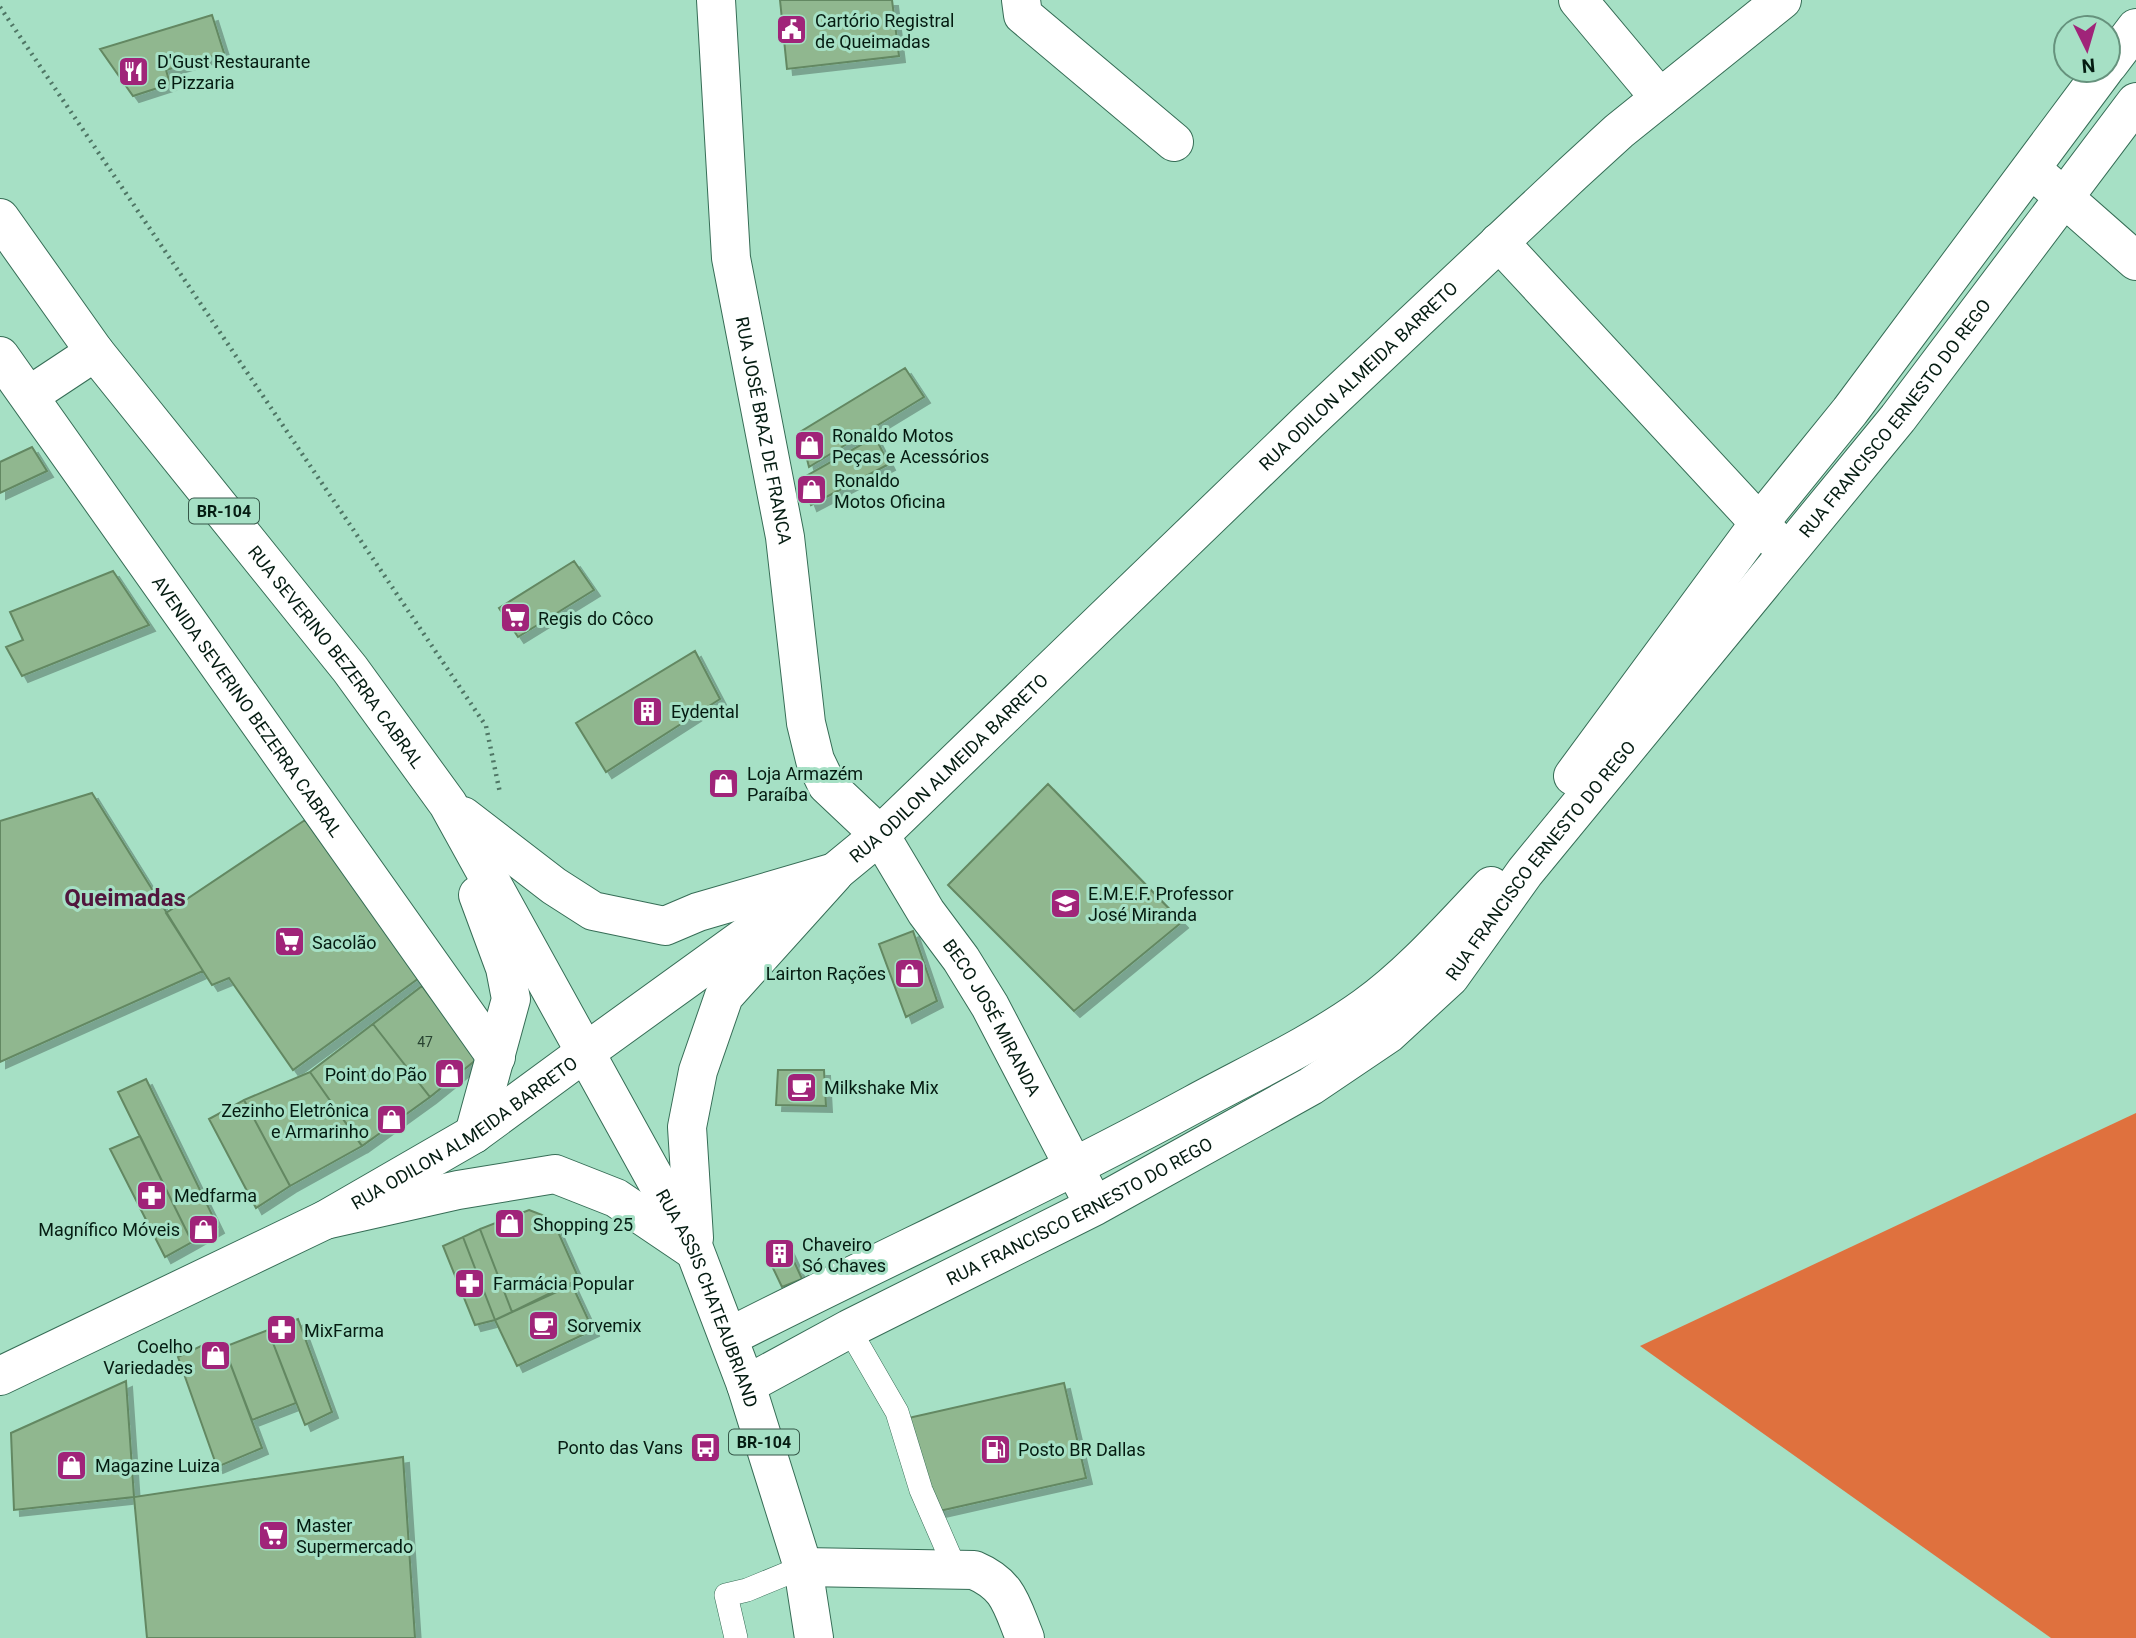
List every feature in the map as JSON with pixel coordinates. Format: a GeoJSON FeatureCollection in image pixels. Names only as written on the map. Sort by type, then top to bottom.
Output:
{"type":"FeatureCollection","features":[{"type":"Feature","properties":{"kind":"main road","name":"RUA JOSÉ BRAZ DE FRANCA"},"geometry":{"type":"LineString","coordinates":[[716,0],[731,258],[785,537],[806,723],[815,760],[827,785],[880,835]]}},
{"type":"Feature","properties":{"kind":"main road"},"geometry":{"type":"LineString","coordinates":[[1021,0],[1023,15],[1174,142]]}},
{"type":"Feature","properties":{"kind":"main road"},"geometry":{"type":"LineString","coordinates":[[1578,0],[1660,98]]}},
{"type":"Feature","properties":{"kind":"main road","name":"RUA ODILON ALMEIDA BARRETO"},"geometry":{"type":"LineString","coordinates":[[0,1376],[325,1220],[474,1134],[835,872],[880,835],[1499,242],[1619,131],[1782,0]]}},
{"type":"Feature","properties":{"kind":"main road"},"geometry":{"type":"LineString","coordinates":[[2122,46],[2136,28]]}},
{"type":"Feature","properties":{"kind":"main road","name":"RUA FRANCISCO ERNESTO DO REGO"},"geometry":{"type":"LineString","coordinates":[[729,1337],[888,1256],[1074,1169],[1343,1021],[1365,1007],[1425,954],[1495,881],[1760,522],[1850,411],[2093,84]]}},
{"type":"Feature","properties":{"kind":"main road","name":"RUA FRANCISCO ERNESTO DO REGO"},"geometry":{"type":"LineString","coordinates":[[746,1385],[849,1329],[1096,1206],[1311,1086],[1388,1034],[1450,977],[1525,872],[1898,418],[2136,102]]}},
{"type":"Feature","properties":{"kind":"main road"},"geometry":{"type":"LineString","coordinates":[[2029,167],[2136,261]]}},
{"type":"Feature","properties":{"kind":"main road","name":"RUA SEVERINO BEZERRA CABRAL"},"geometry":{"type":"LineString","coordinates":[[0,218],[95,352],[350,669],[448,804],[587,1051]]}},
{"type":"Feature","properties":{"kind":"main road"},"geometry":{"type":"LineString","coordinates":[[1499,242],[1787,553]]}},
{"type":"Feature","properties":{"kind":"main road"},"geometry":{"type":"LineString","coordinates":[[30,396],[95,352]]}},
{"type":"Feature","properties":{"kind":"main road","name":"AVENIDA SEVERINO BEZERRA CABRAL"},"geometry":{"type":"LineString","coordinates":[[0,356],[496,1057]]}},
{"type":"Feature","properties":{"kind":"main road"},"geometry":{"type":"LineString","coordinates":[[448,804],[514,856],[593,911],[664,926],[698,912],[835,872]]}},
{"type":"Feature","properties":{"kind":"main road"},"geometry":{"type":"LineString","coordinates":[[448,804],[505,968],[511,999],[474,1134]]}},
{"type":"Feature","properties":{"kind":"main road","name":"BECO JOSÉ MIRANDA"},"geometry":{"type":"LineString","coordinates":[[880,835],[926,912],[961,959],[990,1006],[1074,1169],[1096,1206]]}},
{"type":"Feature","properties":{"kind":"main road"},"geometry":{"type":"LineString","coordinates":[[695,1251],[687,1127],[698,1071],[724,996],[835,872]]}},
{"type":"Feature","properties":{"kind":"main road","name":"RUA ASSIS CHATEAUBRIAND"},"geometry":{"type":"LineString","coordinates":[[587,1051],[695,1251],[729,1337],[803,1567],[814,1638]]}},
{"type":"Feature","properties":{"kind":"main road"},"geometry":{"type":"LineString","coordinates":[[325,1220],[458,1190],[555,1174],[616,1198],[695,1251]]}},
{"type":"Feature","properties":{"kind":"main road"},"geometry":{"type":"LineString","coordinates":[[803,1567],[974,1570],[993,1578],[1005,1589],[1025,1638]]}},
{"type":"Feature","properties":{"kind":"lane"},"geometry":{"type":"LineString","coordinates":[[849,1329],[897,1412],[921,1490],[955,1568]]}},
{"type":"Feature","properties":{"kind":"lane"},"geometry":{"type":"LineString","coordinates":[[736,1638],[726,1595],[747,1590],[803,1567]]}},
{"type":"Feature","properties":{"kind":"path"},"geometry":{"type":"LineString","coordinates":[[0,7],[486,726],[514,856]]}},
{"type":"Feature","properties":{"kind":"shaded area"},"geometry":{"type":"Polygon","coordinates":[[[2136,1113],[2136,1638],[2051,1638],[1640,1346],[2136,1113]]]}},
{"type":"Feature","properties":{"kind":"building"},"geometry":{"type":"Polygon","coordinates":[[[780,0],[892,0],[899,56],[787,69],[780,0]]]}},
{"type":"Feature","properties":{"kind":"building"},"geometry":{"type":"Polygon","coordinates":[[[212,15],[224,53],[166,70],[170,84],[133,96],[100,49],[212,15]]]}},
{"type":"Feature","properties":{"kind":"building"},"geometry":{"type":"Polygon","coordinates":[[[905,368],[924,397],[809,467],[800,432],[905,368]]]}},
{"type":"Feature","properties":{"kind":"building"},"geometry":{"type":"Polygon","coordinates":[[[875,437],[889,464],[811,505],[801,479],[875,437]]]}},
{"type":"Feature","properties":{"kind":"building"},"geometry":{"type":"Polygon","coordinates":[[[32,447],[47,471],[0,493],[0,462],[32,447]]]}},
{"type":"Feature","properties":{"kind":"building"},"geometry":{"type":"Polygon","coordinates":[[[574,561],[594,590],[518,637],[499,608],[574,561]]]}},
{"type":"Feature","properties":{"kind":"building"},"geometry":{"type":"Polygon","coordinates":[[[113,571],[149,625],[22,676],[6,647],[23,640],[10,612],[113,571]]]}},
{"type":"Feature","properties":{"kind":"building","name":"Eydental"},"geometry":{"type":"Polygon","coordinates":[[[695,651],[720,699],[606,772],[576,723],[695,651]]]}},
{"type":"Feature","properties":{"kind":"building","name":"E.M.E.F. Professor José Miranda"},"geometry":{"type":"Polygon","coordinates":[[[1048,784],[1182,922],[1074,1011],[948,885],[1048,784]]]}},
{"type":"Feature","properties":{"kind":"building"},"geometry":{"type":"Polygon","coordinates":[[[92,793],[203,971],[0,1062],[0,821],[92,793]]]}},
{"type":"Feature","properties":{"kind":"building","name":"Sacolão"},"geometry":{"type":"Polygon","coordinates":[[[305,820],[419,978],[293,1070],[229,978],[212,985],[166,913],[305,820]]]}},
{"type":"Feature","properties":{"kind":"building","name":"Lairton Rações"},"geometry":{"type":"Polygon","coordinates":[[[913,931],[937,1001],[906,1017],[879,944],[913,931]]]}},
{"type":"Feature","properties":{"kind":"building"},"geometry":{"type":"Polygon","coordinates":[[[422,986],[477,1059],[430,1097],[373,1024],[422,986]]]}},
{"type":"Feature","properties":{"kind":"building"},"geometry":{"type":"Polygon","coordinates":[[[373,1024],[430,1097],[362,1146],[310,1072],[373,1024]]]}},
{"type":"Feature","properties":{"kind":"building","name":"Milkshake Mix"},"geometry":{"type":"Polygon","coordinates":[[[778,1070],[824,1070],[826,1106],[776,1105],[778,1070]]]}},
{"type":"Feature","properties":{"kind":"building"},"geometry":{"type":"Polygon","coordinates":[[[310,1072],[362,1146],[290,1186],[244,1100],[310,1072]]]}},
{"type":"Feature","properties":{"kind":"building"},"geometry":{"type":"Polygon","coordinates":[[[146,1079],[218,1227],[192,1242],[118,1092],[146,1079]]]}},
{"type":"Feature","properties":{"kind":"building"},"geometry":{"type":"Polygon","coordinates":[[[244,1100],[290,1186],[256,1208],[209,1119],[244,1100]]]}},
{"type":"Feature","properties":{"kind":"building","name":"Medfarma"},"geometry":{"type":"Polygon","coordinates":[[[140,1136],[192,1242],[165,1257],[110,1149],[140,1136]]]}},
{"type":"Feature","properties":{"kind":"building"},"geometry":{"type":"Polygon","coordinates":[[[529,1210],[545,1216],[555,1225],[579,1279],[512,1312],[480,1229],[529,1210]]]}},
{"type":"Feature","properties":{"kind":"building"},"geometry":{"type":"Polygon","coordinates":[[[480,1229],[512,1312],[495,1320],[463,1237],[480,1229]]]}},
{"type":"Feature","properties":{"kind":"building","name":"Farmácia Popular"},"geometry":{"type":"Polygon","coordinates":[[[463,1237],[495,1320],[475,1325],[443,1246],[463,1237]]]}},
{"type":"Feature","properties":{"kind":"building","name":"Chaveiro Só Chaves"},"geometry":{"type":"Polygon","coordinates":[[[785,1242],[792,1257],[772,1266],[766,1251],[785,1242]]]}},
{"type":"Feature","properties":{"kind":"building"},"geometry":{"type":"Polygon","coordinates":[[[792,1257],[802,1279],[782,1287],[772,1266],[792,1257]]]}},
{"type":"Feature","properties":{"kind":"building","name":"Sorvemix"},"geometry":{"type":"Polygon","coordinates":[[[572,1285],[593,1330],[517,1366],[495,1320],[572,1285]]]}},
{"type":"Feature","properties":{"kind":"building"},"geometry":{"type":"Polygon","coordinates":[[[298,1319],[332,1412],[305,1425],[268,1330],[298,1319]]]}},
{"type":"Feature","properties":{"kind":"building"},"geometry":{"type":"Polygon","coordinates":[[[268,1330],[296,1403],[252,1420],[224,1347],[268,1330]]]}},
{"type":"Feature","properties":{"kind":"building"},"geometry":{"type":"Polygon","coordinates":[[[203,1345],[208,1355],[224,1347],[262,1448],[217,1467],[178,1357],[203,1345]]]}},
{"type":"Feature","properties":{"kind":"building","name":"Magazine Luiza"},"geometry":{"type":"Polygon","coordinates":[[[126,1381],[134,1497],[14,1510],[11,1433],[126,1381]]]}},
{"type":"Feature","properties":{"kind":"building","name":"Posto BR Dallas"},"geometry":{"type":"Polygon","coordinates":[[[1064,1383],[1086,1478],[926,1514],[904,1419],[1064,1383]]]}},
{"type":"Feature","properties":{"kind":"building","name":"Master Supermercado"},"geometry":{"type":"Polygon","coordinates":[[[403,1457],[415,1638],[147,1638],[134,1497],[403,1457]]]}},
{"type":"Feature","properties":{"kind":"place","name":"Cartório Registral de Queimadas"},"geometry":{"type":"Point","coordinates":[792,30]}},
{"type":"Feature","properties":{"kind":"place","name":"D'Gust Restaurante e Pizzaria"},"geometry":{"type":"Point","coordinates":[134,71]}},
{"type":"Feature","properties":{"kind":"place","name":"Ronaldo Motos Peças e Acessórios"},"geometry":{"type":"Point","coordinates":[809,445]}},
{"type":"Feature","properties":{"kind":"place","name":"Ronaldo Motos Oficina"},"geometry":{"type":"Point","coordinates":[811,490]}},
{"type":"Feature","properties":{"kind":"place","name":"Regis do Côco"},"geometry":{"type":"Point","coordinates":[515,618]}},
{"type":"Feature","properties":{"kind":"place","name":"Eydental"},"geometry":{"type":"Point","coordinates":[648,711]}},
{"type":"Feature","properties":{"kind":"place","name":"Loja Armazém Paraíba"},"geometry":{"type":"Point","coordinates":[724,783]}},
{"type":"Feature","properties":{"kind":"place","name":"E.M.E.F. Professor José Miranda"},"geometry":{"type":"Point","coordinates":[1065,903]}},
{"type":"Feature","properties":{"kind":"place","name":"Sacolão"},"geometry":{"type":"Point","coordinates":[289,942]}},
{"type":"Feature","properties":{"kind":"place","name":"Lairton Rações"},"geometry":{"type":"Point","coordinates":[909,973]}},
{"type":"Feature","properties":{"kind":"place","name":"Point do Pão"},"geometry":{"type":"Point","coordinates":[450,1074]}},
{"type":"Feature","properties":{"kind":"place","name":"Milkshake Mix"},"geometry":{"type":"Point","coordinates":[801,1087]}},
{"type":"Feature","properties":{"kind":"place","name":"Zezinho Eletrônica e Armarinho"},"geometry":{"type":"Point","coordinates":[392,1120]}},
{"type":"Feature","properties":{"kind":"place","name":"Medfarma"},"geometry":{"type":"Point","coordinates":[151,1195]}},
{"type":"Feature","properties":{"kind":"place","name":"Shopping 25"},"geometry":{"type":"Point","coordinates":[510,1224]}},
{"type":"Feature","properties":{"kind":"place","name":"Magnífico Móveis"},"geometry":{"type":"Point","coordinates":[203,1229]}},
{"type":"Feature","properties":{"kind":"place","name":"Chaveiro Só Chaves"},"geometry":{"type":"Point","coordinates":[779,1254]}},
{"type":"Feature","properties":{"kind":"place","name":"Farmácia Popular"},"geometry":{"type":"Point","coordinates":[470,1283]}},
{"type":"Feature","properties":{"kind":"place","name":"Sorvemix"},"geometry":{"type":"Point","coordinates":[544,1325]}},
{"type":"Feature","properties":{"kind":"place","name":"MixFarma"},"geometry":{"type":"Point","coordinates":[281,1330]}},
{"type":"Feature","properties":{"kind":"place","name":"Coelho Variedades"},"geometry":{"type":"Point","coordinates":[216,1356]}},
{"type":"Feature","properties":{"kind":"place","name":"Ponto das Vans"},"geometry":{"type":"Point","coordinates":[706,1447]}},
{"type":"Feature","properties":{"kind":"place","name":"Posto BR Dallas"},"geometry":{"type":"Point","coordinates":[995,1449]}},
{"type":"Feature","properties":{"kind":"place","name":"Magazine Luiza"},"geometry":{"type":"Point","coordinates":[72,1465]}},
{"type":"Feature","properties":{"kind":"place","name":"Master Supermercado"},"geometry":{"type":"Point","coordinates":[273,1535]}},
{"type":"Feature","properties":{"kind":"district","name":"Queimadas"},"geometry":{"type":"Point","coordinates":[125,898]}}]}
